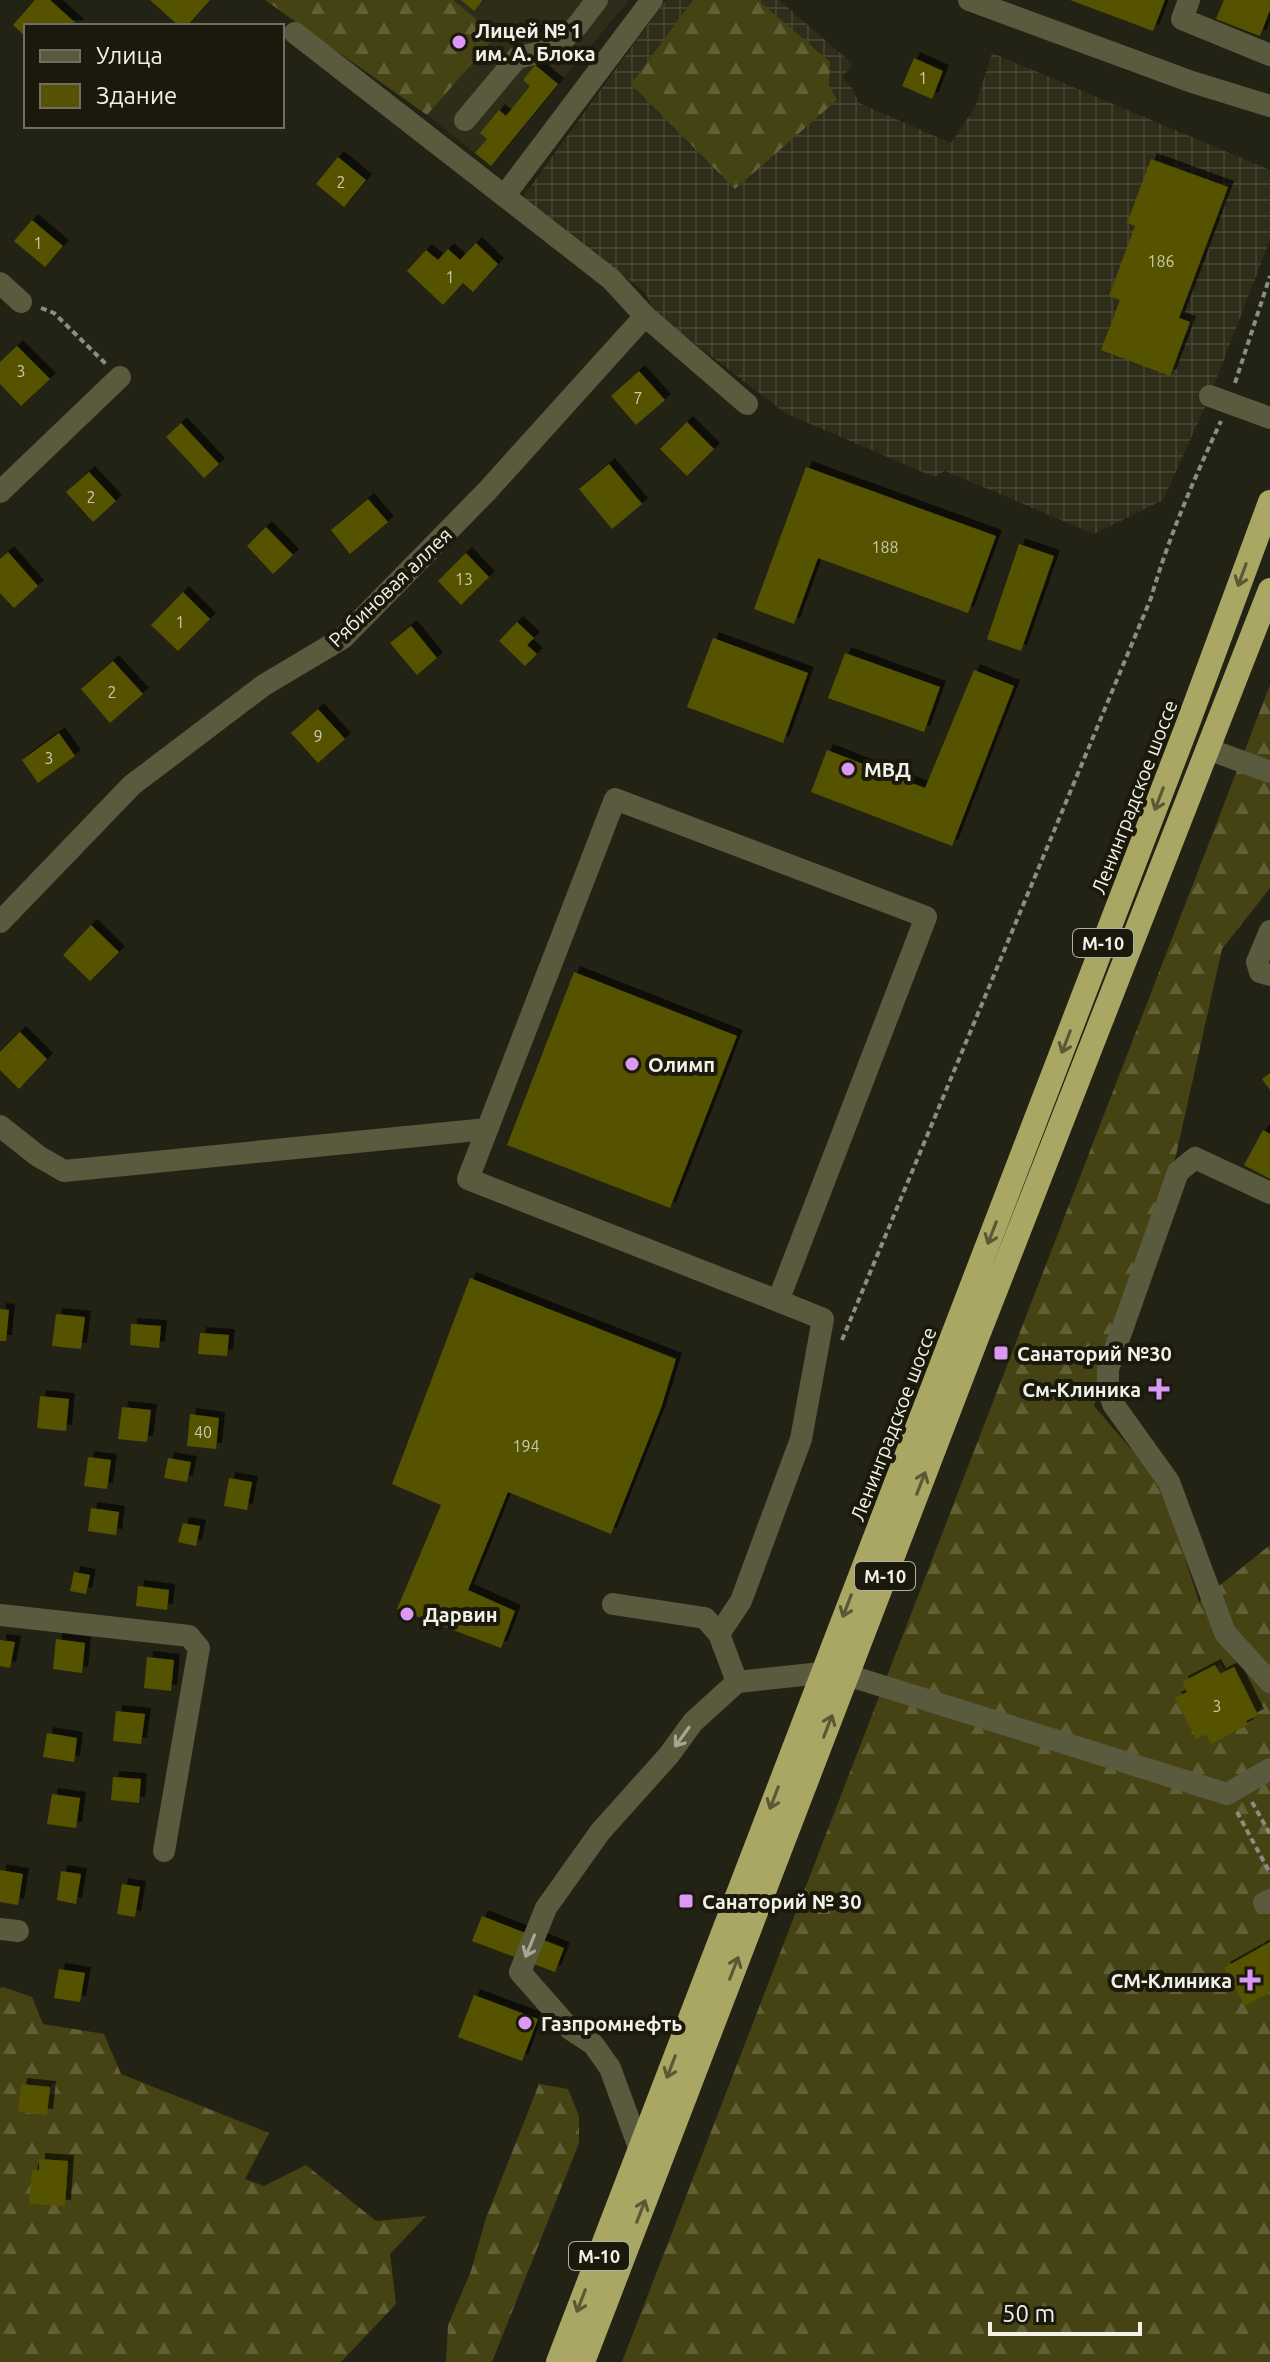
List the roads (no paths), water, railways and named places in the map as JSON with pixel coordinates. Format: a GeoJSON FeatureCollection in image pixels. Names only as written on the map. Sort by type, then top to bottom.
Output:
{"type":"FeatureCollection","features":[{"type":"Feature","properties":{"kind":"highway","name":"Ленинградское шоссе"},"geometry":{"type":"LineString","coordinates":[[558,2362],[1176,755],[1270,502]]}},
{"type":"Feature","properties":{"kind":"highway","name":"М-10"},"geometry":{"type":"LineString","coordinates":[[583,2362],[1270,590]]}},
{"type":"Feature","properties":{"kind":"street"},"geometry":{"type":"LineString","coordinates":[[465,120],[517,58],[553,49],[577,26],[597,0]]}},
{"type":"Feature","properties":{"kind":"street"},"geometry":{"type":"LineString","coordinates":[[505,195],[652,0]]}},
{"type":"Feature","properties":{"kind":"street"},"geometry":{"type":"LineString","coordinates":[[969,0],[1177,77],[1270,106]]}},
{"type":"Feature","properties":{"kind":"street"},"geometry":{"type":"LineString","coordinates":[[1189,0],[1182,19],[1268,49]]}},
{"type":"Feature","properties":{"kind":"street"},"geometry":{"type":"LineString","coordinates":[[295,33],[611,279],[645,316],[747,404]]}},
{"type":"Feature","properties":{"kind":"street"},"geometry":{"type":"LineString","coordinates":[[0,283],[21,302]]}},
{"type":"Feature","properties":{"kind":"street","name":"Рябиновая аллея"},"geometry":{"type":"LineString","coordinates":[[0,922],[132,785],[264,685],[343,638],[487,491],[645,316]]}},
{"type":"Feature","properties":{"kind":"street"},"geometry":{"type":"LineString","coordinates":[[0,492],[120,377]]}},
{"type":"Feature","properties":{"kind":"street"},"geometry":{"type":"LineString","coordinates":[[1220,400],[1270,418]]}},
{"type":"Feature","properties":{"kind":"street"},"geometry":{"type":"LineString","coordinates":[[1208,749],[1270,772]]}},
{"type":"Feature","properties":{"kind":"street"},"geometry":{"type":"LineString","coordinates":[[719,1634],[741,1601],[801,1439],[823,1319],[468,1179],[615,799],[926,917],[778,1301]]}},
{"type":"Feature","properties":{"kind":"street"},"geometry":{"type":"LineString","coordinates":[[1270,931],[1257,962],[1260,972],[1270,975]]}},
{"type":"Feature","properties":{"kind":"street"},"geometry":{"type":"LineString","coordinates":[[0,1126],[38,1156],[64,1171],[487,1129]]}},
{"type":"Feature","properties":{"kind":"street"},"geometry":{"type":"LineString","coordinates":[[1270,1193],[1195,1158],[1178,1172],[1108,1369],[1108,1387],[1113,1404],[1169,1482],[1225,1633],[1270,1682]]}},
{"type":"Feature","properties":{"kind":"street"},"geometry":{"type":"LineString","coordinates":[[613,1604],[705,1618],[719,1634],[737,1682]]}},
{"type":"Feature","properties":{"kind":"street"},"geometry":{"type":"LineString","coordinates":[[0,1615],[189,1636],[199,1648],[164,1851]]}},
{"type":"Feature","properties":{"kind":"street"},"geometry":{"type":"LineString","coordinates":[[640,2150],[610,2068],[593,2044],[570,2029],[520,1972],[546,1908],[600,1832],[669,1755],[693,1722],[737,1682],[821,1673]]}},
{"type":"Feature","properties":{"kind":"street"},"geometry":{"type":"LineString","coordinates":[[847,1675],[1235,1789],[1270,1769]]}},
{"type":"Feature","properties":{"kind":"place","name":"Лицей № 1 им. А. Блока"},"geometry":{"type":"Point","coordinates":[459,42]}},
{"type":"Feature","properties":{"kind":"place","name":"МВД"},"geometry":{"type":"Point","coordinates":[848,769]}},
{"type":"Feature","properties":{"kind":"place","name":"Олимп"},"geometry":{"type":"Point","coordinates":[632,1064]}},
{"type":"Feature","properties":{"kind":"place","name":"Санаторий №30"},"geometry":{"type":"Point","coordinates":[1001,1353]}},
{"type":"Feature","properties":{"kind":"place","name":"См-Клиника"},"geometry":{"type":"Point","coordinates":[1159,1389]}},
{"type":"Feature","properties":{"kind":"place","name":"Дарвин"},"geometry":{"type":"Point","coordinates":[407,1614]}},
{"type":"Feature","properties":{"kind":"place","name":"Санаторий № 30"},"geometry":{"type":"Point","coordinates":[686,1901]}},
{"type":"Feature","properties":{"kind":"place","name":"СМ-Клиника"},"geometry":{"type":"Point","coordinates":[1250,1980]}},
{"type":"Feature","properties":{"kind":"place","name":"Газпромнефть"},"geometry":{"type":"Point","coordinates":[525,2023]}}]}
